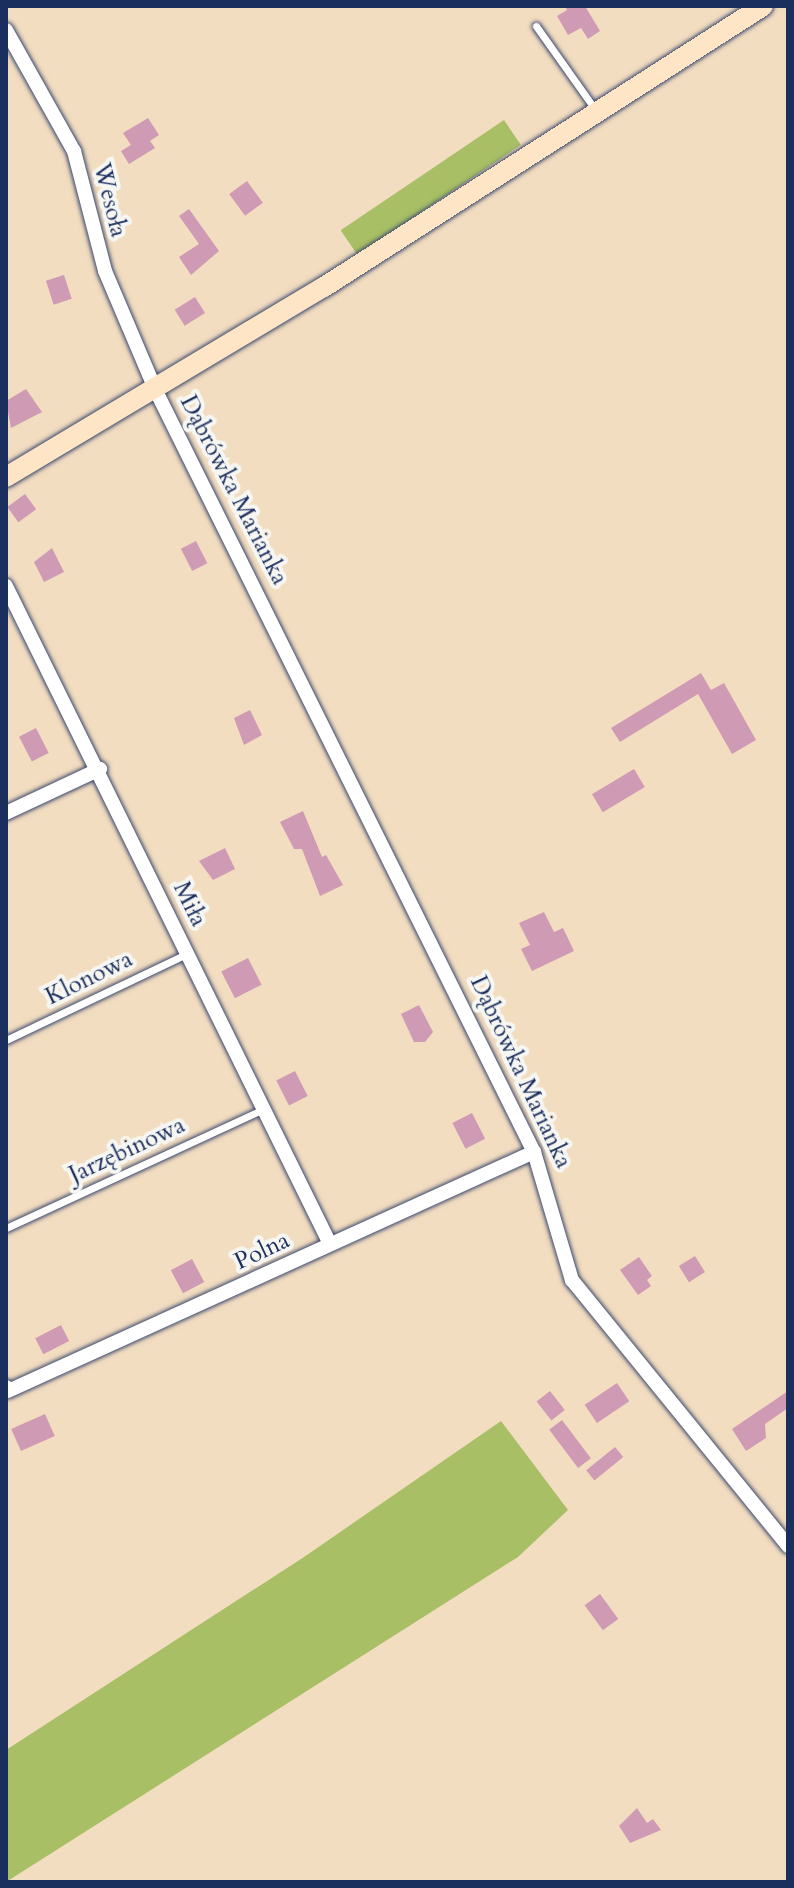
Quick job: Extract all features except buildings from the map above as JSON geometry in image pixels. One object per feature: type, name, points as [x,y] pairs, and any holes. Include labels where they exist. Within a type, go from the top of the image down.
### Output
[{"type":"street","name":"Dąbrówka Marianka","points":[[763,6],[155,389],[534,1152],[565,1266],[581,1294],[788,1546]]},
{"type":"street","name":"Wesoła","points":[[6,30],[74,151],[105,271],[155,389]]},
{"type":"street","points":[[6,476],[155,389]]},
{"type":"street","name":"Miła","points":[[6,586],[100,769],[330,1244]]},
{"type":"street","points":[[6,813],[100,769]]},
{"type":"street","name":"Polna","points":[[7,1389],[534,1152]]},
{"type":"lane","points":[[536,26],[597,113]]},
{"type":"lane","name":"Klonowa","points":[[6,1040],[189,952]]},
{"type":"lane","name":"Jarzębinowa","points":[[6,1228],[265,1108]]},
{"type":"green space","points":[[504,120],[521,145],[357,255],[341,230]]},
{"type":"green space","points":[[501,1421],[568,1510],[518,1557],[6,1882],[6,1750],[304,1557]]}]
